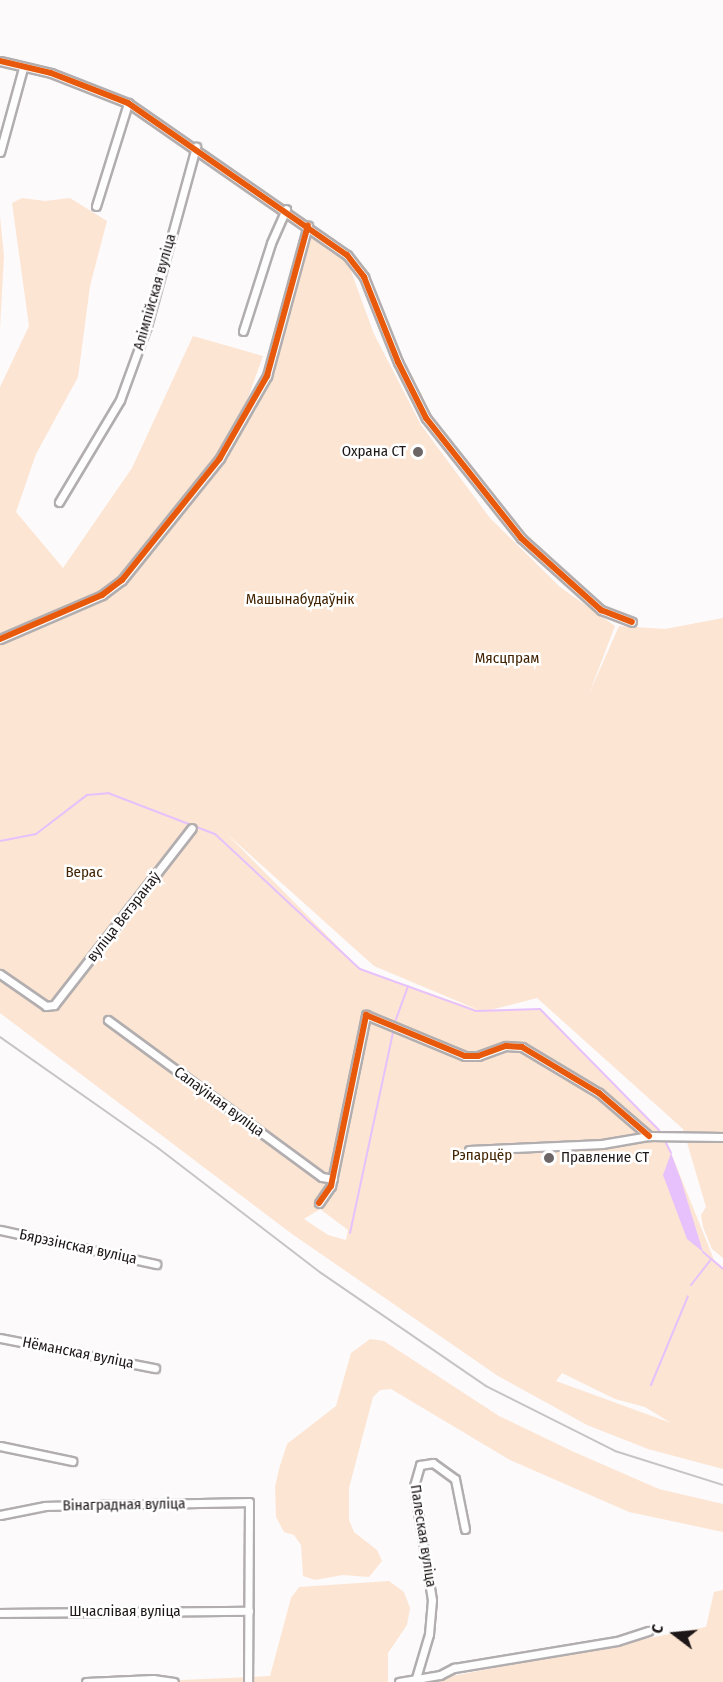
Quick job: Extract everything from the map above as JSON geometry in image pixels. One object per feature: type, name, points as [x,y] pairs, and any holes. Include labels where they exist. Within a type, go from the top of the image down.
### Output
[{"type":"street","points":[[0,61],[51,73],[128,104],[196,147],[286,209],[357,265],[426,418],[521,538],[601,610],[632,622]]},
{"type":"street","points":[[0,152],[23,68]]},
{"type":"street","points":[[96,207],[128,104]]},
{"type":"street","name":"Алімпійская вуліца","points":[[58,502],[120,400],[147,326],[196,147]]},
{"type":"street","points":[[243,331],[271,243],[286,209]]},
{"type":"street","points":[[0,639],[102,595],[122,580],[220,458],[267,375],[308,225]]},
{"type":"street","name":"вуліца Ветэранаў","points":[[0,974],[46,1006],[54,1005],[192,828]]},
{"type":"street","points":[[319,1203],[333,1179],[366,1016],[465,1056],[478,1056],[506,1046],[522,1047],[599,1093],[649,1136]]},
{"type":"street","name":"Салаўіная вуліца","points":[[108,1020],[322,1177],[333,1179]]},
{"type":"street","points":[[469,1150],[602,1144],[649,1136],[723,1137]]},
{"type":"street","name":"Бярэзінская вуліца","points":[[0,1230],[156,1264]]},
{"type":"street","name":"Нёманская вуліца","points":[[0,1338],[155,1368]]},
{"type":"street","points":[[0,1446],[72,1461]]},
{"type":"street","name":"Палеская вуліца","points":[[416,1678],[422,1663],[432,1600],[414,1486],[420,1466],[433,1463],[455,1479],[465,1530]]},
{"type":"street","name":"Вінаградная вуліца","points":[[0,1515],[45,1506],[249,1502],[249,1611]]},
{"type":"street","points":[[248,1682],[249,1611]]},
{"type":"street","name":"Шчаслівая вуліца","points":[[0,1613],[249,1611]]},
{"type":"street","points":[[399,1682],[617,1641],[648,1631]]},
{"type":"street","points":[[86,1682],[153,1679],[174,1682]]},
{"type":"green space","points":[[22,198],[45,201],[70,198],[107,221],[90,286],[78,377],[36,454],[16,512],[63,568],[132,468],[193,336],[263,356],[231,445],[255,411],[270,378],[310,235],[348,263],[374,334],[421,425],[490,518],[560,587],[615,626],[589,694],[619,626],[665,629],[723,618],[723,1258],[712,1249],[703,1227],[701,1215],[706,1207],[683,1129],[537,998],[490,1010],[540,1009],[659,1130],[671,1153],[715,1262],[723,1269],[723,1469],[648,1449],[587,1425],[498,1376],[292,1234],[0,1013],[0,387],[29,326],[12,203]],"holes":[[[227,834],[374,966],[481,1011],[360,969]],[[320,1209],[348,1230],[346,1240],[328,1235],[304,1219]],[[562,1373],[615,1399],[645,1407],[671,1423],[556,1381]]]},
{"type":"green space","points":[[0,216],[4,256],[0,328]]},
{"type":"green space","points":[[370,1339],[384,1341],[499,1416],[574,1452],[659,1489],[723,1504],[723,1532],[629,1512],[510,1460],[391,1389],[380,1390],[373,1397],[349,1488],[349,1520],[354,1532],[377,1550],[382,1561],[369,1577],[343,1575],[315,1580],[303,1576],[301,1545],[294,1535],[284,1532],[276,1517],[275,1487],[279,1469],[287,1444],[336,1406],[351,1353]]},
{"type":"green space","points":[[389,1581],[404,1592],[410,1608],[407,1625],[388,1653],[388,1682],[136,1682],[270,1676],[291,1598],[299,1587]]},
{"type":"green space","points":[[723,1590],[723,1682],[395,1682],[442,1678],[706,1627],[714,1592]]},
{"type":"shaded area","points":[[671,1153],[703,1252],[687,1239],[663,1175]]},
{"type":"waterway","points":[[0,841],[36,834],[87,795],[108,793],[215,834],[360,969],[476,1011],[540,1009],[659,1130]]},
{"type":"waterway","points":[[395,1022],[408,986]]},
{"type":"waterway","points":[[350,1233],[393,1032]]},
{"type":"waterway","points":[[666,1143],[671,1153]]},
{"type":"waterway","points":[[703,1252],[723,1269]]},
{"type":"waterway","points":[[691,1285],[711,1259]]},
{"type":"waterway","points":[[651,1385],[688,1296]]},
{"type":"railway","points":[[0,1037],[158,1148],[321,1273],[486,1386],[615,1451],[723,1485]]},
{"type":"cycle path","points":[[0,61],[51,73],[128,103],[347,255],[364,277],[398,362],[426,418],[521,538],[601,610],[632,622]]},
{"type":"cycle path","points":[[0,639],[102,595],[122,580],[220,458],[267,376],[308,225]]},
{"type":"cycle path","points":[[319,1203],[331,1186],[366,1015],[465,1056],[478,1056],[506,1046],[522,1047],[599,1093],[649,1136]]},
{"type":"place","name":"Охрана СТ","points":[[418,452]]},
{"type":"place","name":"Правление СТ","points":[[549,1158]]},
{"type":"park label","name":"Машынабудаўнік","points":[[300,600]]},
{"type":"park label","name":"Мясцпрам","points":[[507,659]]},
{"type":"park label","name":"Верас","points":[[84,873]]},
{"type":"park label","name":"Рэпарцёр","points":[[482,1156]]}]
